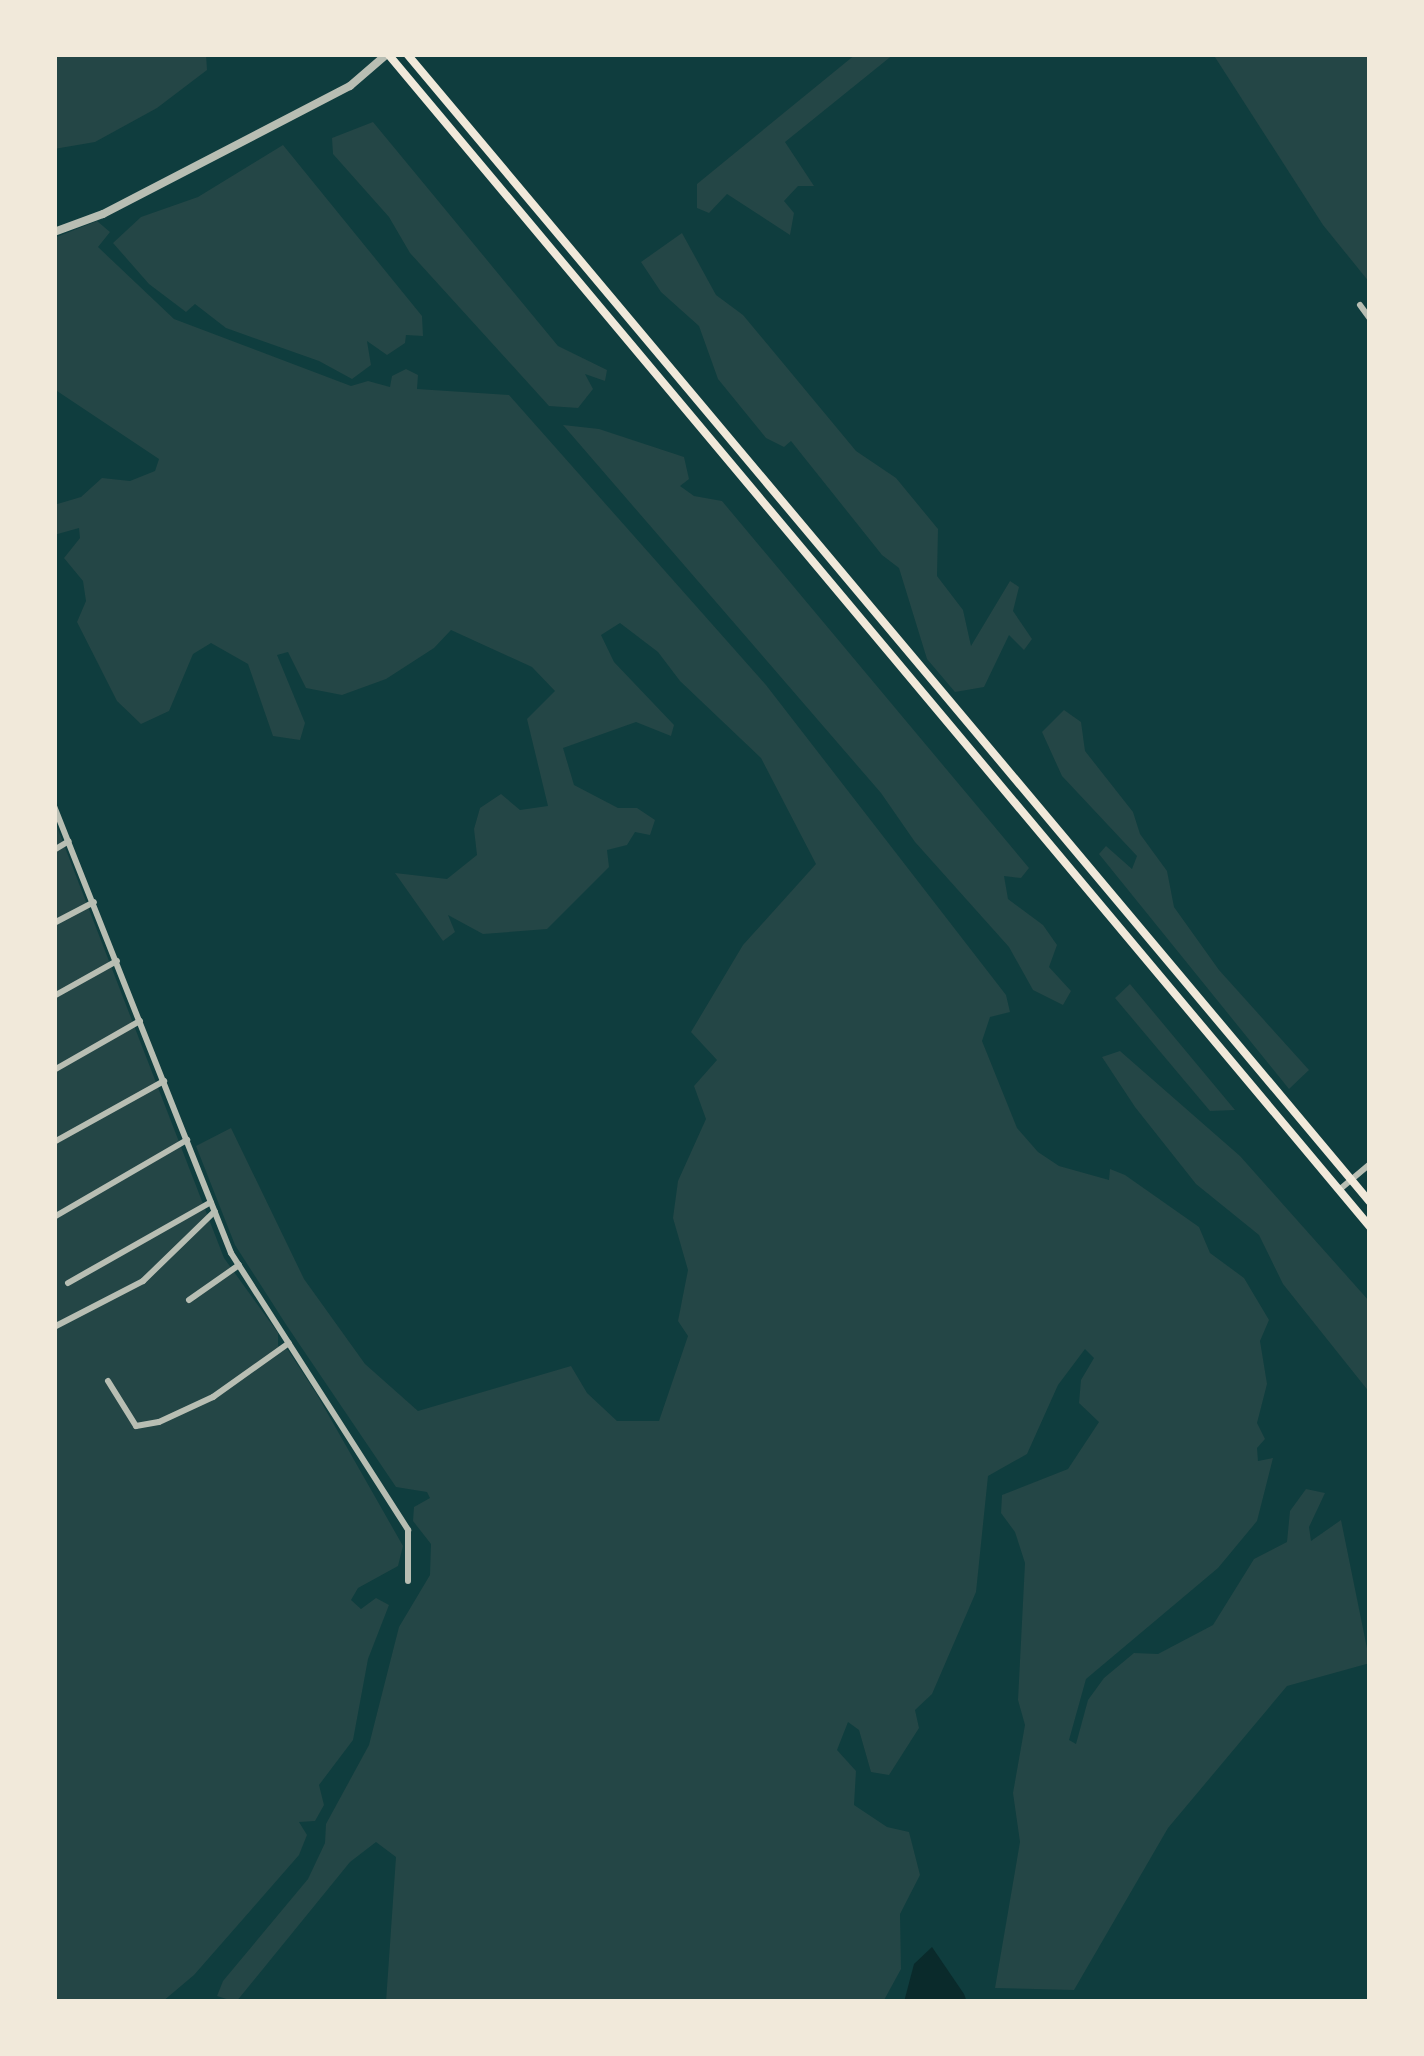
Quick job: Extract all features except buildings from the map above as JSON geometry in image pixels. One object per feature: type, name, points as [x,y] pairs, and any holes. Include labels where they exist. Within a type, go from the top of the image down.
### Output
[{"type":"main road","points":[[388,54],[1370,1227]]},
{"type":"main road","points":[[407,54],[1370,1202]]},
{"type":"street","points":[[54,232],[103,214],[350,86],[388,54]]},
{"type":"street","points":[[1360,305],[1370,319]]},
{"type":"street","points":[[54,806],[239,1265],[408,1530],[408,1581]]},
{"type":"street","points":[[54,850],[70,841]]},
{"type":"street","points":[[54,923],[94,902]]},
{"type":"street","points":[[54,996],[117,961]]},
{"type":"street","points":[[54,1070],[140,1022]]},
{"type":"street","points":[[54,1142],[164,1082]]},
{"type":"street","points":[[54,1217],[187,1140]]},
{"type":"street","points":[[1339,1190],[1370,1164]]},
{"type":"street","points":[[68,1283],[213,1206]]},
{"type":"street","points":[[54,1327],[143,1281],[213,1206]]},
{"type":"street","points":[[189,1300],[239,1265]]},
{"type":"street","points":[[109,1381],[136,1426],[159,1422],[213,1397],[289,1343]]},
{"type":"shaded area","points":[[54,54],[206,54],[207,70],[157,108],[95,142],[54,149]]},
{"type":"shaded area","points":[[856,54],[894,54],[785,142],[814,186],[798,186],[784,201],[794,213],[790,235],[727,194],[709,213],[697,208],[697,184]]},
{"type":"shaded area","points":[[1213,54],[1370,54],[1370,283],[1323,225]]},
{"type":"shaded area","points":[[373,122],[558,346],[607,370],[605,381],[585,374],[593,389],[578,408],[549,406],[410,253],[389,217],[333,154],[332,138]]},
{"type":"shaded area","points":[[283,145],[422,316],[423,336],[406,335],[405,343],[387,355],[367,341],[371,365],[352,379],[319,361],[226,328],[195,304],[186,312],[149,284],[113,243],[141,217],[198,197]]},
{"type":"shaded area","points":[[97,221],[110,232],[98,247],[174,319],[351,386],[368,381],[390,387],[392,376],[406,369],[418,375],[417,389],[509,395],[766,685],[1006,995],[1010,1012],[990,1017],[982,1041],[1017,1128],[1038,1152],[1059,1166],[1109,1180],[1110,1169],[1125,1175],[1199,1227],[1210,1253],[1244,1278],[1269,1320],[1260,1341],[1267,1384],[1257,1423],[1265,1439],[1257,1448],[1258,1461],[1273,1458],[1257,1521],[1218,1568],[1086,1679],[1069,1740],[1076,1744],[1088,1700],[1104,1678],[1134,1653],[1158,1654],[1213,1625],[1254,1559],[1287,1542],[1290,1511],[1306,1489],[1325,1493],[1309,1527],[1311,1541],[1341,1520],[1370,1663],[1287,1686],[1168,1828],[1074,1990],[995,1988],[1020,1842],[1013,1793],[1025,1725],[1018,1700],[1025,1563],[1015,1532],[1001,1513],[1002,1495],[1068,1469],[1099,1422],[1079,1403],[1081,1380],[1094,1358],[1085,1349],[1058,1385],[1027,1454],[988,1476],[976,1592],[932,1694],[915,1710],[919,1728],[889,1775],[871,1772],[859,1730],[848,1722],[837,1750],[856,1771],[854,1805],[887,1827],[909,1832],[920,1875],[900,1914],[901,1969],[883,2002],[386,2002],[396,1857],[376,1842],[350,1862],[236,2002],[217,1996],[223,1981],[308,1879],[325,1843],[326,1824],[369,1745],[399,1627],[430,1575],[431,1544],[413,1521],[414,1507],[430,1498],[427,1492],[396,1487],[287,1326],[235,1245],[196,1146],[231,1128],[304,1279],[365,1364],[418,1411],[571,1366],[587,1393],[617,1421],[659,1421],[688,1336],[678,1321],[688,1270],[673,1218],[678,1181],[706,1119],[694,1086],[717,1060],[691,1032],[743,945],[816,864],[761,758],[680,681],[658,652],[620,623],[601,635],[614,662],[674,725],[671,736],[636,722],[563,748],[574,785],[618,808],[637,808],[655,820],[650,835],[635,832],[627,845],[607,850],[609,867],[547,929],[483,934],[448,915],[455,932],[443,941],[395,873],[447,879],[477,855],[474,829],[480,808],[501,794],[520,810],[548,806],[527,719],[555,691],[532,667],[451,630],[434,648],[386,679],[342,695],[306,688],[288,652],[277,655],[305,723],[300,740],[273,736],[248,664],[211,643],[193,654],[169,711],[141,724],[117,701],[77,622],[86,601],[83,581],[64,558],[80,538],[79,528],[54,535],[54,505],[81,497],[102,478],[130,481],[155,471],[159,459],[54,389],[54,238]]},
{"type":"shaded area","points":[[682,233],[716,295],[743,315],[856,451],[896,478],[938,529],[937,576],[963,610],[971,646],[1010,581],[1019,587],[1013,611],[1032,639],[1024,650],[1009,635],[984,687],[955,692],[927,659],[899,568],[882,555],[791,441],[784,447],[766,438],[718,379],[699,326],[661,292],[641,262]]},
{"type":"shaded area","points":[[563,425],[599,429],[684,457],[689,479],[680,486],[694,496],[722,501],[1029,868],[1021,878],[1004,876],[1008,899],[1043,925],[1057,945],[1049,967],[1071,991],[1063,1005],[1033,990],[1009,947],[915,842],[881,793]]},
{"type":"shaded area","points":[[1064,710],[1081,722],[1085,751],[1133,812],[1140,834],[1167,871],[1174,907],[1219,970],[1309,1070],[1289,1089],[1099,854],[1106,846],[1132,869],[1137,856],[1062,776],[1042,732]]},
{"type":"shaded area","points":[[54,819],[224,1258],[278,1333],[278,1346],[288,1350],[316,1393],[403,1546],[398,1566],[358,1588],[351,1600],[361,1609],[376,1598],[389,1605],[368,1659],[353,1740],[319,1785],[324,1805],[315,1821],[299,1822],[307,1835],[299,1855],[194,1975],[162,2002],[54,2002]]},
{"type":"shaded area","points":[[1130,984],[1235,1110],[1210,1111],[1115,998]]},
{"type":"shaded area","points":[[1120,1051],[1240,1156],[1370,1302],[1370,1393],[1283,1284],[1259,1235],[1196,1184],[1135,1107],[1102,1057]]},
{"type":"shaded area","points":[[932,1947],[967,2002],[904,2002],[914,1964]]}]
